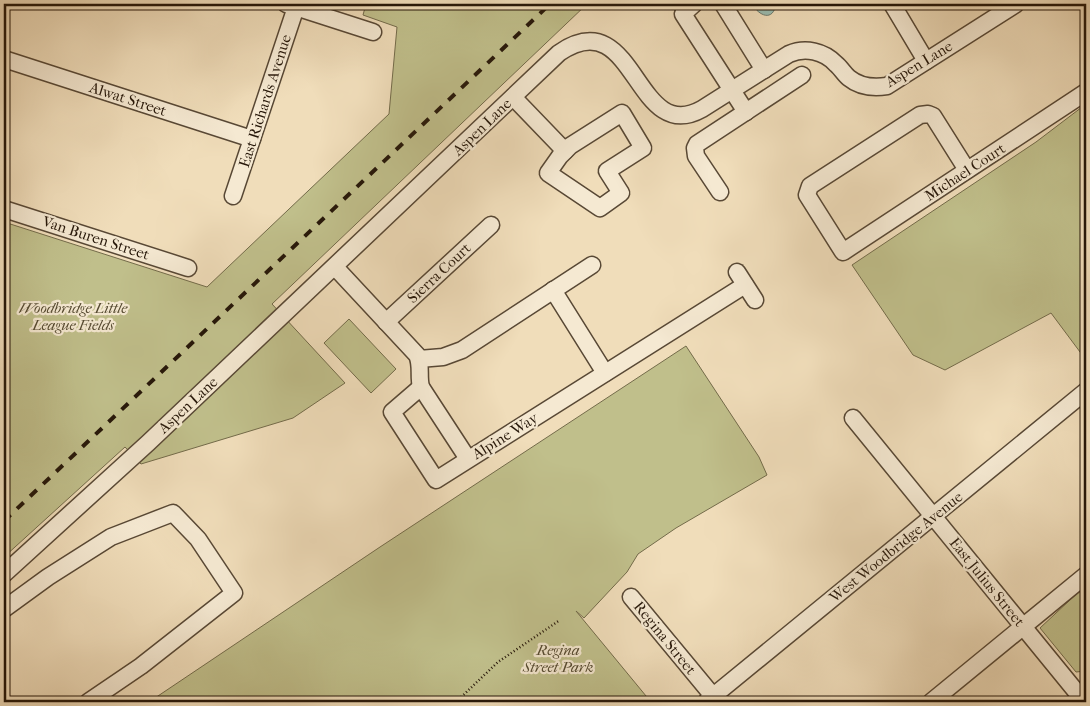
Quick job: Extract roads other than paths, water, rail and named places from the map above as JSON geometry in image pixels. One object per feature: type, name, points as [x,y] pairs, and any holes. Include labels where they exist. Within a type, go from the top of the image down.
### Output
[{"type":"street","points":[[694,4],[683,14],[746,112]]},
{"type":"street","points":[[722,4],[764,70]]},
{"type":"street","points":[[892,4],[926,61]]},
{"type":"street","name":"Aspen Lane","points":[[4,574],[118,471],[566,47],[588,39],[604,42],[616,49],[655,103],[667,112],[681,115],[696,113],[789,54],[804,50],[811,50],[832,59],[851,80],[864,86],[880,87],[893,83],[1016,4]]},
{"type":"street","points":[[291,5],[373,32]]},
{"type":"street","name":"East Richards Avenue","points":[[233,196],[252,139],[291,5]]},
{"type":"street","name":"Alwat Street","points":[[4,59],[252,139]]},
{"type":"street","points":[[720,192],[696,156],[695,148],[701,142],[802,76]]},
{"type":"street","name":"Michael Court","points":[[967,170],[932,116],[928,114],[920,115],[810,186],[807,194],[843,252],[1086,92]]},
{"type":"street","points":[[513,97],[564,151]]},
{"type":"street","points":[[622,113],[643,148],[607,171],[621,194],[600,208],[548,173],[564,151],[622,113]]},
{"type":"street","name":"Van Buren Street","points":[[4,209],[188,268]]},
{"type":"street","name":"Sierra Court","points":[[386,322],[491,224]]},
{"type":"street","points":[[335,267],[414,351],[419,359],[443,358],[456,353],[592,265]]},
{"type":"street","name":"Alpine Way","points":[[419,359],[421,387],[468,459],[605,373],[741,279],[754,300]]},
{"type":"street","points":[[553,290],[605,373]]},
{"type":"street","points":[[421,387],[392,412],[436,480],[468,459]]},
{"type":"street","name":"West Woodbridge Avenue","points":[[712,700],[1086,391]]},
{"type":"street","name":"East Julius Street","points":[[853,418],[1023,627],[1082,691]]},
{"type":"street","points":[[4,609],[48,576],[111,537],[174,513],[198,539],[234,593],[141,666],[88,702]]},
{"type":"street","points":[[931,702],[1083,578]]},
{"type":"street","name":"Regina Street","points":[[631,597],[712,700]]},
{"type":"water","points":[[752,4],[776,4],[772,13],[766,15],[758,12]]},
{"type":"railway","points":[[4,521],[550,4]]},
{"type":"park label","name":"Woodbridge Little League Fields","points":[[73,316]]},
{"type":"park label","name":"Regina Street Park","points":[[558,658]]}]
